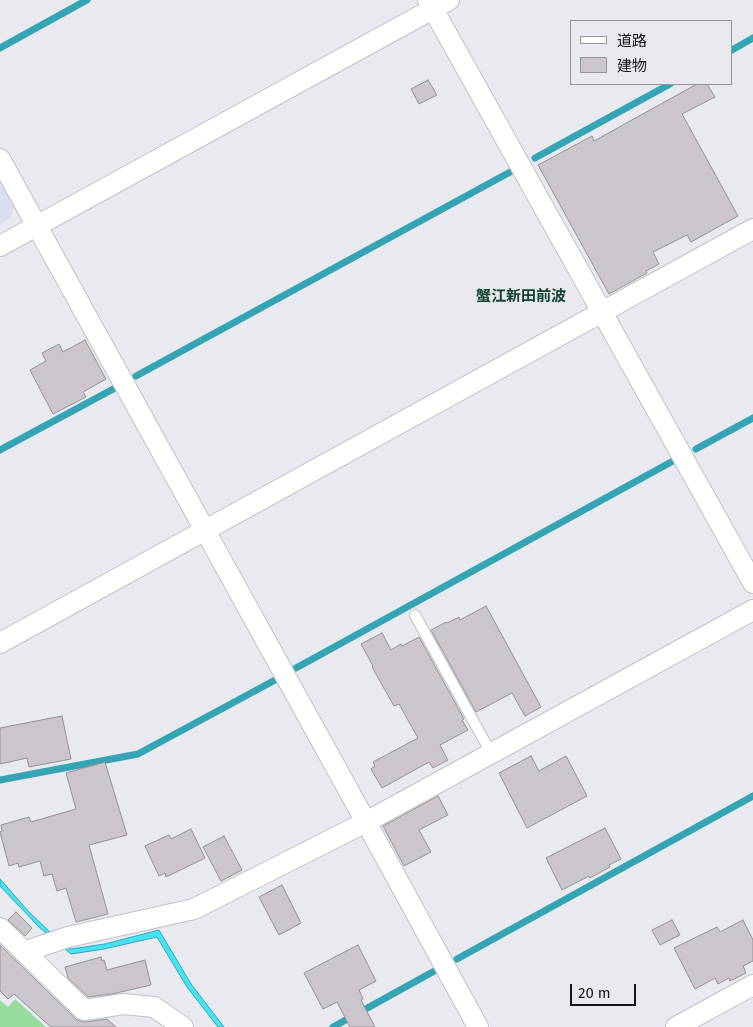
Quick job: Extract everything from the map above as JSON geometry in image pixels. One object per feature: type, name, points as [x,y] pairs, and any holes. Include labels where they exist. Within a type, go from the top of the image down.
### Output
[{"type":"street","points":[[0,246],[436,3],[602,312],[753,583]]},
{"type":"street","points":[[0,159],[478,1027]]},
{"type":"street","points":[[0,643],[753,230]]},
{"type":"street","points":[[24,952],[68,937],[194,908],[366,822],[753,610]]},
{"type":"street","points":[[0,928],[84,1010],[124,1004],[154,1007],[183,1027]]},
{"type":"street","points":[[676,1027],[753,985]]},
{"type":"lane","points":[[415,615],[491,753]]},
{"type":"shaded area","points":[[0,172],[16,200],[11,218],[0,224]]},
{"type":"green space","points":[[15,999],[46,1027],[0,1027],[0,1000],[8,1007]]},
{"type":"water","points":[[0,879],[29,912],[71,949],[105,944],[159,930],[191,984],[224,1027],[218,1027],[187,987],[157,937],[71,954],[39,927],[0,886]]},
{"type":"building","points":[[428,80],[437,95],[419,104],[411,89]]},
{"type":"building","points":[[695,85],[708,85],[715,97],[682,114],[738,216],[691,242],[687,235],[653,252],[659,264],[646,271],[647,273],[609,294],[538,165],[592,136],[594,141]]},
{"type":"building","points":[[85,340],[106,379],[83,392],[86,397],[53,414],[30,370],[46,361],[42,353],[59,344],[63,352]]},
{"type":"building","points":[[486,606],[541,707],[525,716],[512,693],[476,712],[431,630],[459,617],[460,620]]},
{"type":"building","points":[[382,633],[391,650],[419,637],[464,719],[462,720],[468,730],[440,745],[448,760],[433,768],[429,762],[382,788],[371,769],[375,766],[373,762],[418,738],[399,704],[394,706],[361,644]]},
{"type":"building","points":[[62,716],[71,759],[29,767],[27,758],[0,764],[0,728]]},
{"type":"building","points":[[531,756],[539,771],[566,756],[587,796],[527,828],[499,773]]},
{"type":"building","points":[[105,762],[127,835],[89,845],[108,914],[76,922],[66,888],[57,891],[52,874],[44,876],[40,861],[19,867],[18,863],[9,866],[0,832],[2,831],[1,825],[29,817],[31,822],[76,809],[66,773]]},
{"type":"building","points":[[438,796],[448,815],[419,830],[431,852],[404,866],[383,826]]},
{"type":"building","points":[[605,828],[621,859],[590,878],[589,876],[562,890],[546,858]]},
{"type":"building","points":[[191,829],[205,858],[166,877],[165,873],[159,876],[145,846],[169,835],[171,839]]},
{"type":"building","points":[[224,836],[242,870],[221,881],[203,847]]},
{"type":"building","points":[[282,885],[301,923],[279,935],[259,897]]},
{"type":"building","points":[[16,912],[32,928],[25,936],[8,920]]},
{"type":"building","points":[[672,920],[680,935],[660,945],[652,930]]},
{"type":"building","points":[[743,920],[753,940],[753,961],[743,966],[746,973],[730,981],[729,978],[718,984],[715,978],[695,989],[674,948],[717,927],[720,932]]},
{"type":"building","points":[[0,945],[76,1019],[85,1022],[107,1019],[116,1027],[51,1027],[14,994],[8,999],[0,991]]},
{"type":"building","points":[[358,945],[376,981],[359,990],[363,999],[361,1000],[375,1027],[350,1027],[337,1002],[323,1009],[304,973]]},
{"type":"building","points":[[101,957],[107,970],[145,960],[151,985],[112,994],[88,997],[68,978],[65,967]]},
{"type":"waterway","points":[[0,48],[87,0]]},
{"type":"waterway","points":[[733,49],[753,38]]},
{"type":"waterway","points":[[535,158],[668,85]]},
{"type":"waterway","points":[[136,376],[512,171]]},
{"type":"waterway","points":[[0,450],[117,387]]},
{"type":"waterway","points":[[696,449],[753,418]]},
{"type":"waterway","points":[[296,668],[673,461]]},
{"type":"waterway","points":[[0,780],[138,754],[277,679]]},
{"type":"waterway","points":[[457,959],[753,796]]},
{"type":"waterway","points":[[333,1027],[438,969]]},
{"type":"district","name":"蟹江新田前波","points":[[521,297]]}]
